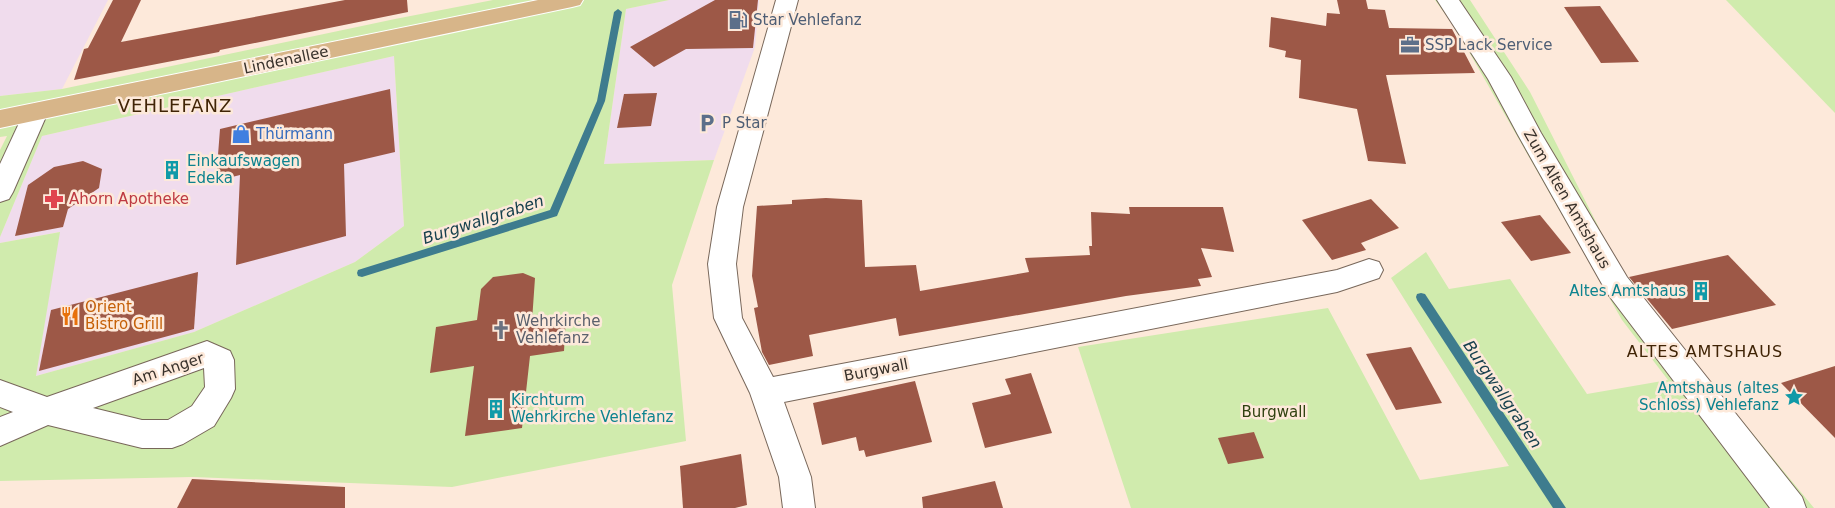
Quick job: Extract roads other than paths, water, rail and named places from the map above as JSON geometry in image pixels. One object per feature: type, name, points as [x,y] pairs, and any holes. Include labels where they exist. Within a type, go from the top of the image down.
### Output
[{"type":"main road","name":"Lindenallee","points":[[0,119],[572,0]]},
{"type":"street","points":[[787,0],[730,207],[722,264],[728,318],[765,392],[795,477],[799,508]]},
{"type":"street","name":"Zum Alten Amtshaus","points":[[1448,0],[1499,77],[1530,135],[1617,285],[1790,508]]},
{"type":"street","points":[[0,192],[36,112]]},
{"type":"street","name":"Burgwall","points":[[765,392],[1337,281],[1369,270]]},
{"type":"street","name":"Am Anger","points":[[0,394],[47,411],[142,434],[172,434],[203,416],[220,389],[219,360],[207,354],[47,411],[0,432]]},
{"type":"waterway","name":"Burgwallgraben","points":[[362,273],[554,213],[601,101],[618,12]]},
{"type":"waterway","name":"Burgwallgraben","points":[[1421,297],[1560,508]]},
{"type":"place","name":"Star Vehlefanz","points":[[738,20]]},
{"type":"place","name":"SSP Lack Service","points":[[1410,45]]},
{"type":"place","name":"P Star","points":[[707,123]]},
{"type":"place","name":"Thürmann","points":[[241,134]]},
{"type":"place","name":"Einkaufswagen Edeka","points":[[172,170]]},
{"type":"place","name":"Ahorn Apotheke","points":[[54,199]]},
{"type":"place","name":"Altes Amtshaus","points":[[1701,291]]},
{"type":"place","name":"Orient Bistro Grill","points":[[70,316]]},
{"type":"place","name":"Wehrkirche Vehlefanz","points":[[501,330]]},
{"type":"place","name":"Amtshaus (altes Schloss) Vehlefanz","points":[[1794,397]]},
{"type":"place","name":"Kirchturm Wehrkirche Vehlefanz","points":[[496,409]]},
{"type":"district","name":"VEHLEFANZ","points":[[175,106]]},
{"type":"district","name":"ALTES AMTSHAUS","points":[[1705,351]]}]
